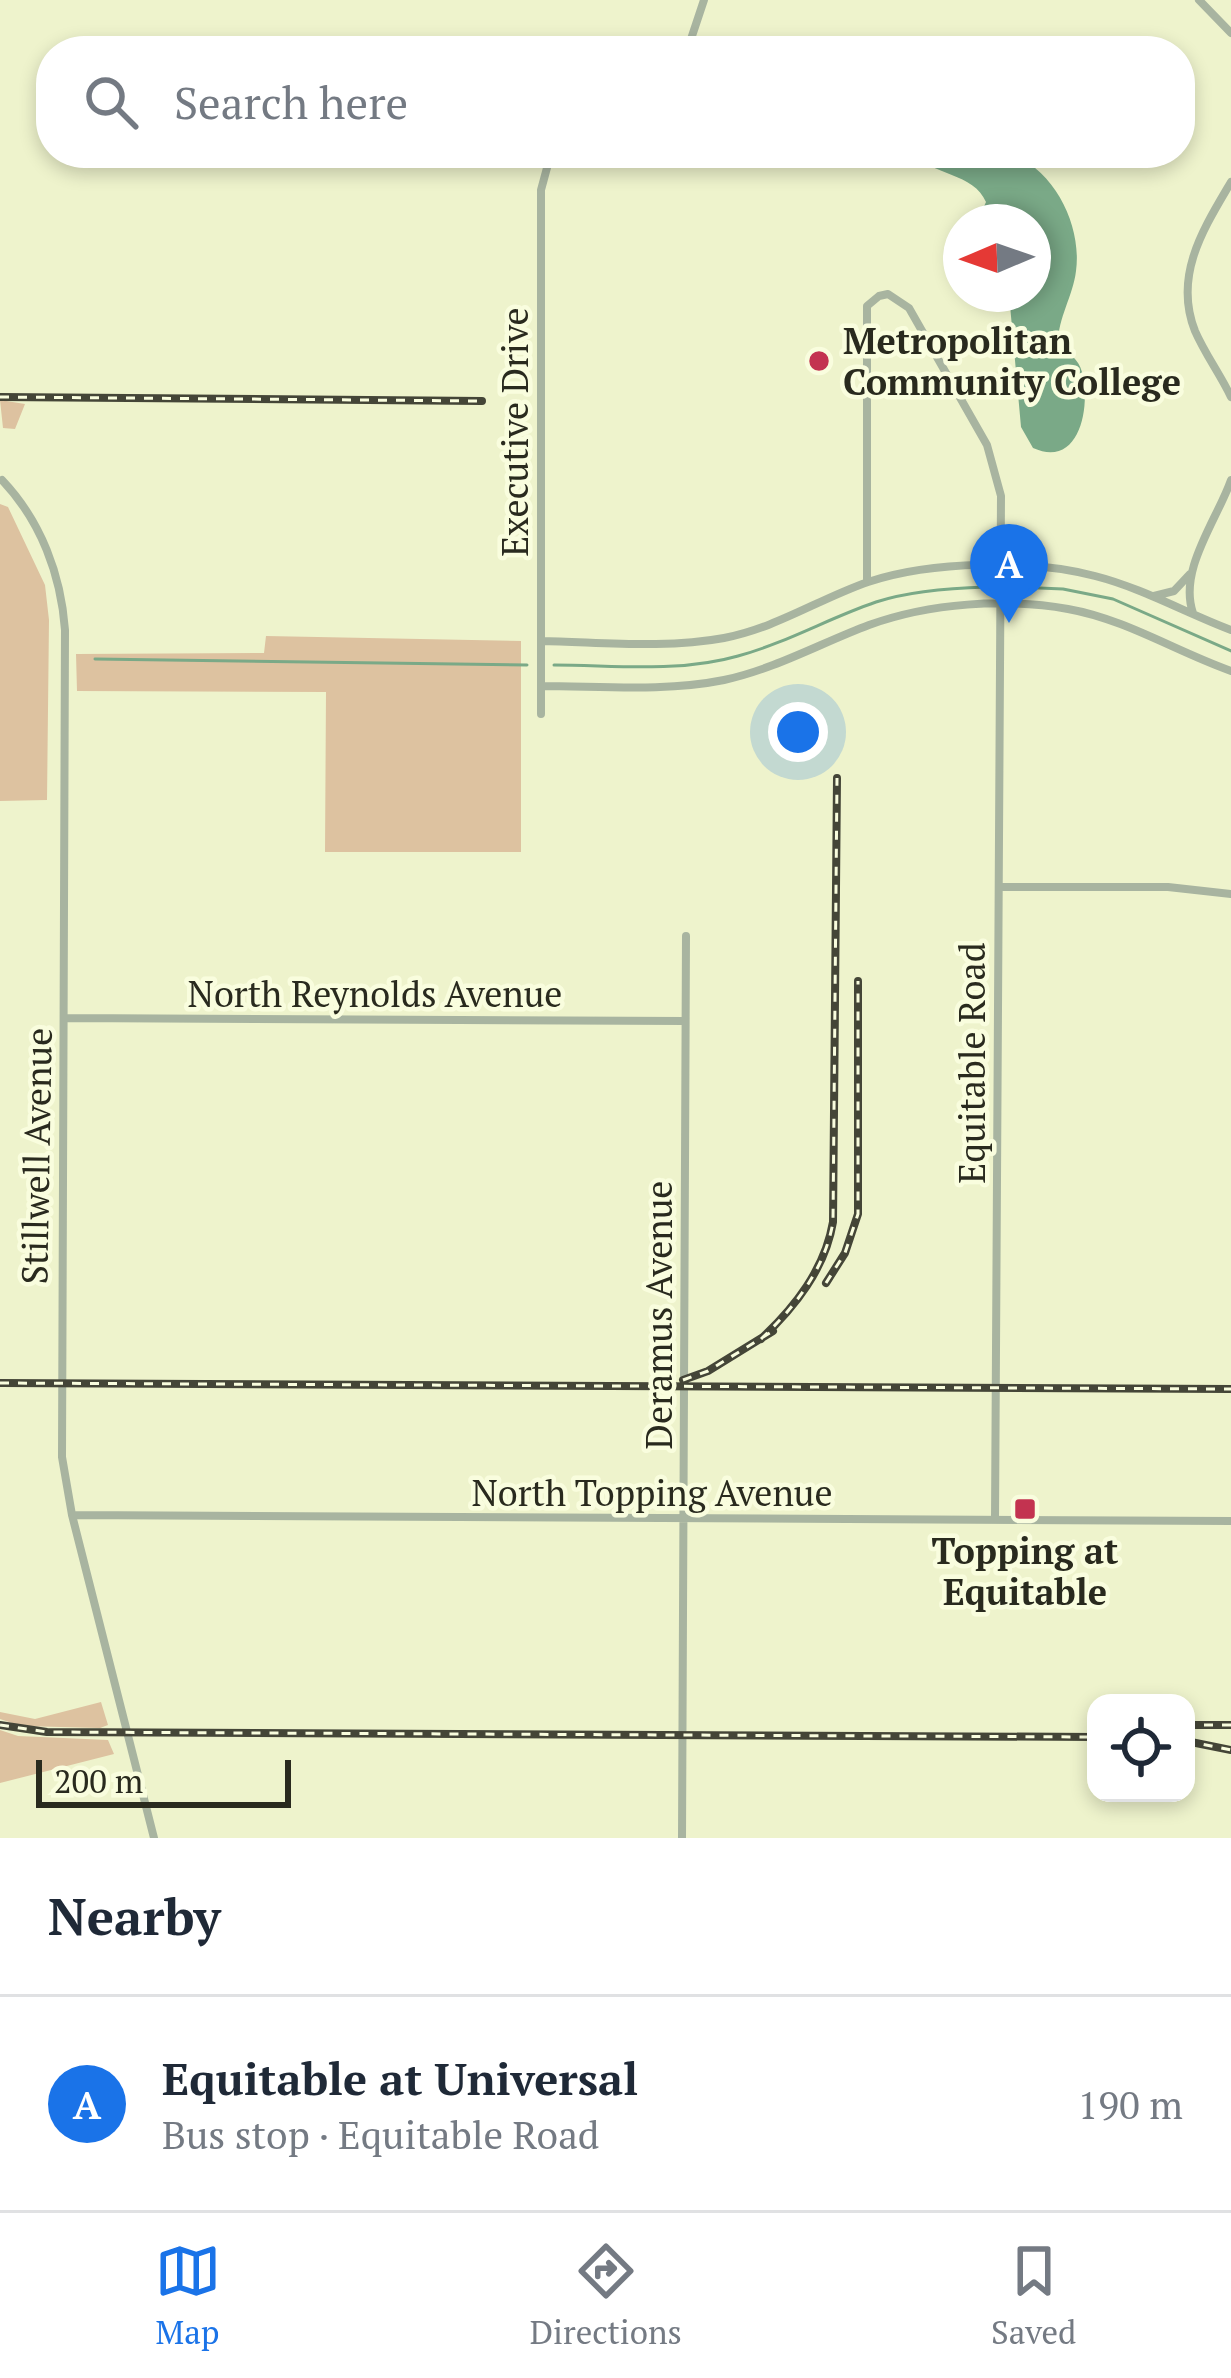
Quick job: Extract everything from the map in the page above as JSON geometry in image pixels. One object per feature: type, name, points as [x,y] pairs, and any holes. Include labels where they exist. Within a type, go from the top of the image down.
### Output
[{"type":"street","points":[[692,36],[704,0]]},
{"type":"street","points":[[1199,0],[1231,33]]},
{"type":"street","name":"Executive Drive","points":[[541,714],[541,190],[546,168]]},
{"type":"street","points":[[1231,182],[1197,242],[1187,288],[1196,334],[1231,397]]},
{"type":"street","name":"Equitable Road","points":[[867,583],[867,306],[888,294],[909,308],[994,460],[1001,496],[995,1520]]},
{"type":"street","name":"Stillwell Avenue","points":[[2,480],[52,560],[63,598],[62,1457],[72,1515],[154,1838]]},
{"type":"street","points":[[1195,616],[1189,592],[1194,567],[1231,480]]},
{"type":"street","points":[[541,641],[722,638],[778,622],[867,583],[926,570],[1001,567],[1075,572],[1150,596],[1231,631]]},
{"type":"street","points":[[1150,596],[1174,592],[1194,567]]},
{"type":"street","points":[[541,686],[672,686],[722,680],[757,672],[897,616],[943,607],[1000,605],[1096,616],[1231,670]]},
{"type":"street","points":[[1000,886],[1168,887],[1231,894]]},
{"type":"street","name":"Deramus Avenue","points":[[682,1838],[686,936]]},
{"type":"street","name":"North Reynolds Avenue","points":[[65,1018],[685,1021]]},
{"type":"street","name":"North Topping Avenue","points":[[72,1515],[1231,1522]]},
{"type":"shaded area","points":[[0,0],[1231,0],[1231,1838],[0,1838]]},
{"type":"shaded area","points":[[935,168],[1034,168],[1053,188],[1070,219],[1077,254],[1058,343],[1080,367],[1085,401],[1079,431],[1062,450],[1033,448],[1021,427],[1011,312],[1051,312],[1051,204],[985,204],[972,185]]},
{"type":"shaded area","points":[[0,400],[25,404],[15,429],[3,428]]},
{"type":"shaded area","points":[[0,504],[8,507],[45,585],[49,620],[47,800],[0,801]]},
{"type":"shaded area","points":[[266,636],[521,641],[521,852],[325,852],[326,692],[77,691],[76,654],[264,653]]},
{"type":"shaded area","points":[[101,1702],[108,1725],[100,1728],[21,1726],[0,1719],[0,1712],[35,1719]]},
{"type":"shaded area","points":[[0,1730],[18,1736],[108,1740],[114,1754],[0,1783]]},
{"type":"waterway","points":[[554,665],[646,667],[716,661],[889,598],[986,587]]},
{"type":"waterway","points":[[1013,587],[1063,589],[1113,599],[1231,651]]},
{"type":"waterway","points":[[95,659],[527,665]]},
{"type":"railway","points":[[0,397],[482,401]]},
{"type":"railway","points":[[761,1339],[807,1286],[833,1222],[837,778]]},
{"type":"railway","points":[[826,1283],[845,1253],[858,1214],[858,981]]},
{"type":"railway","points":[[683,1380],[708,1371],[773,1331]]},
{"type":"railway","points":[[0,1383],[1231,1389]]},
{"type":"railway","points":[[0,1725],[47,1732],[1087,1737]]},
{"type":"railway","points":[[1195,1725],[1231,1725]]},
{"type":"railway","points":[[1195,1743],[1231,1750]]},
{"type":"place","name":"Metropolitan Community College","points":[[819,361]]},
{"type":"place","name":"Equitable at Universal","points":[[1009,623]]},
{"type":"place","name":"Topping at Equitable","points":[[1025,1509]]}]
